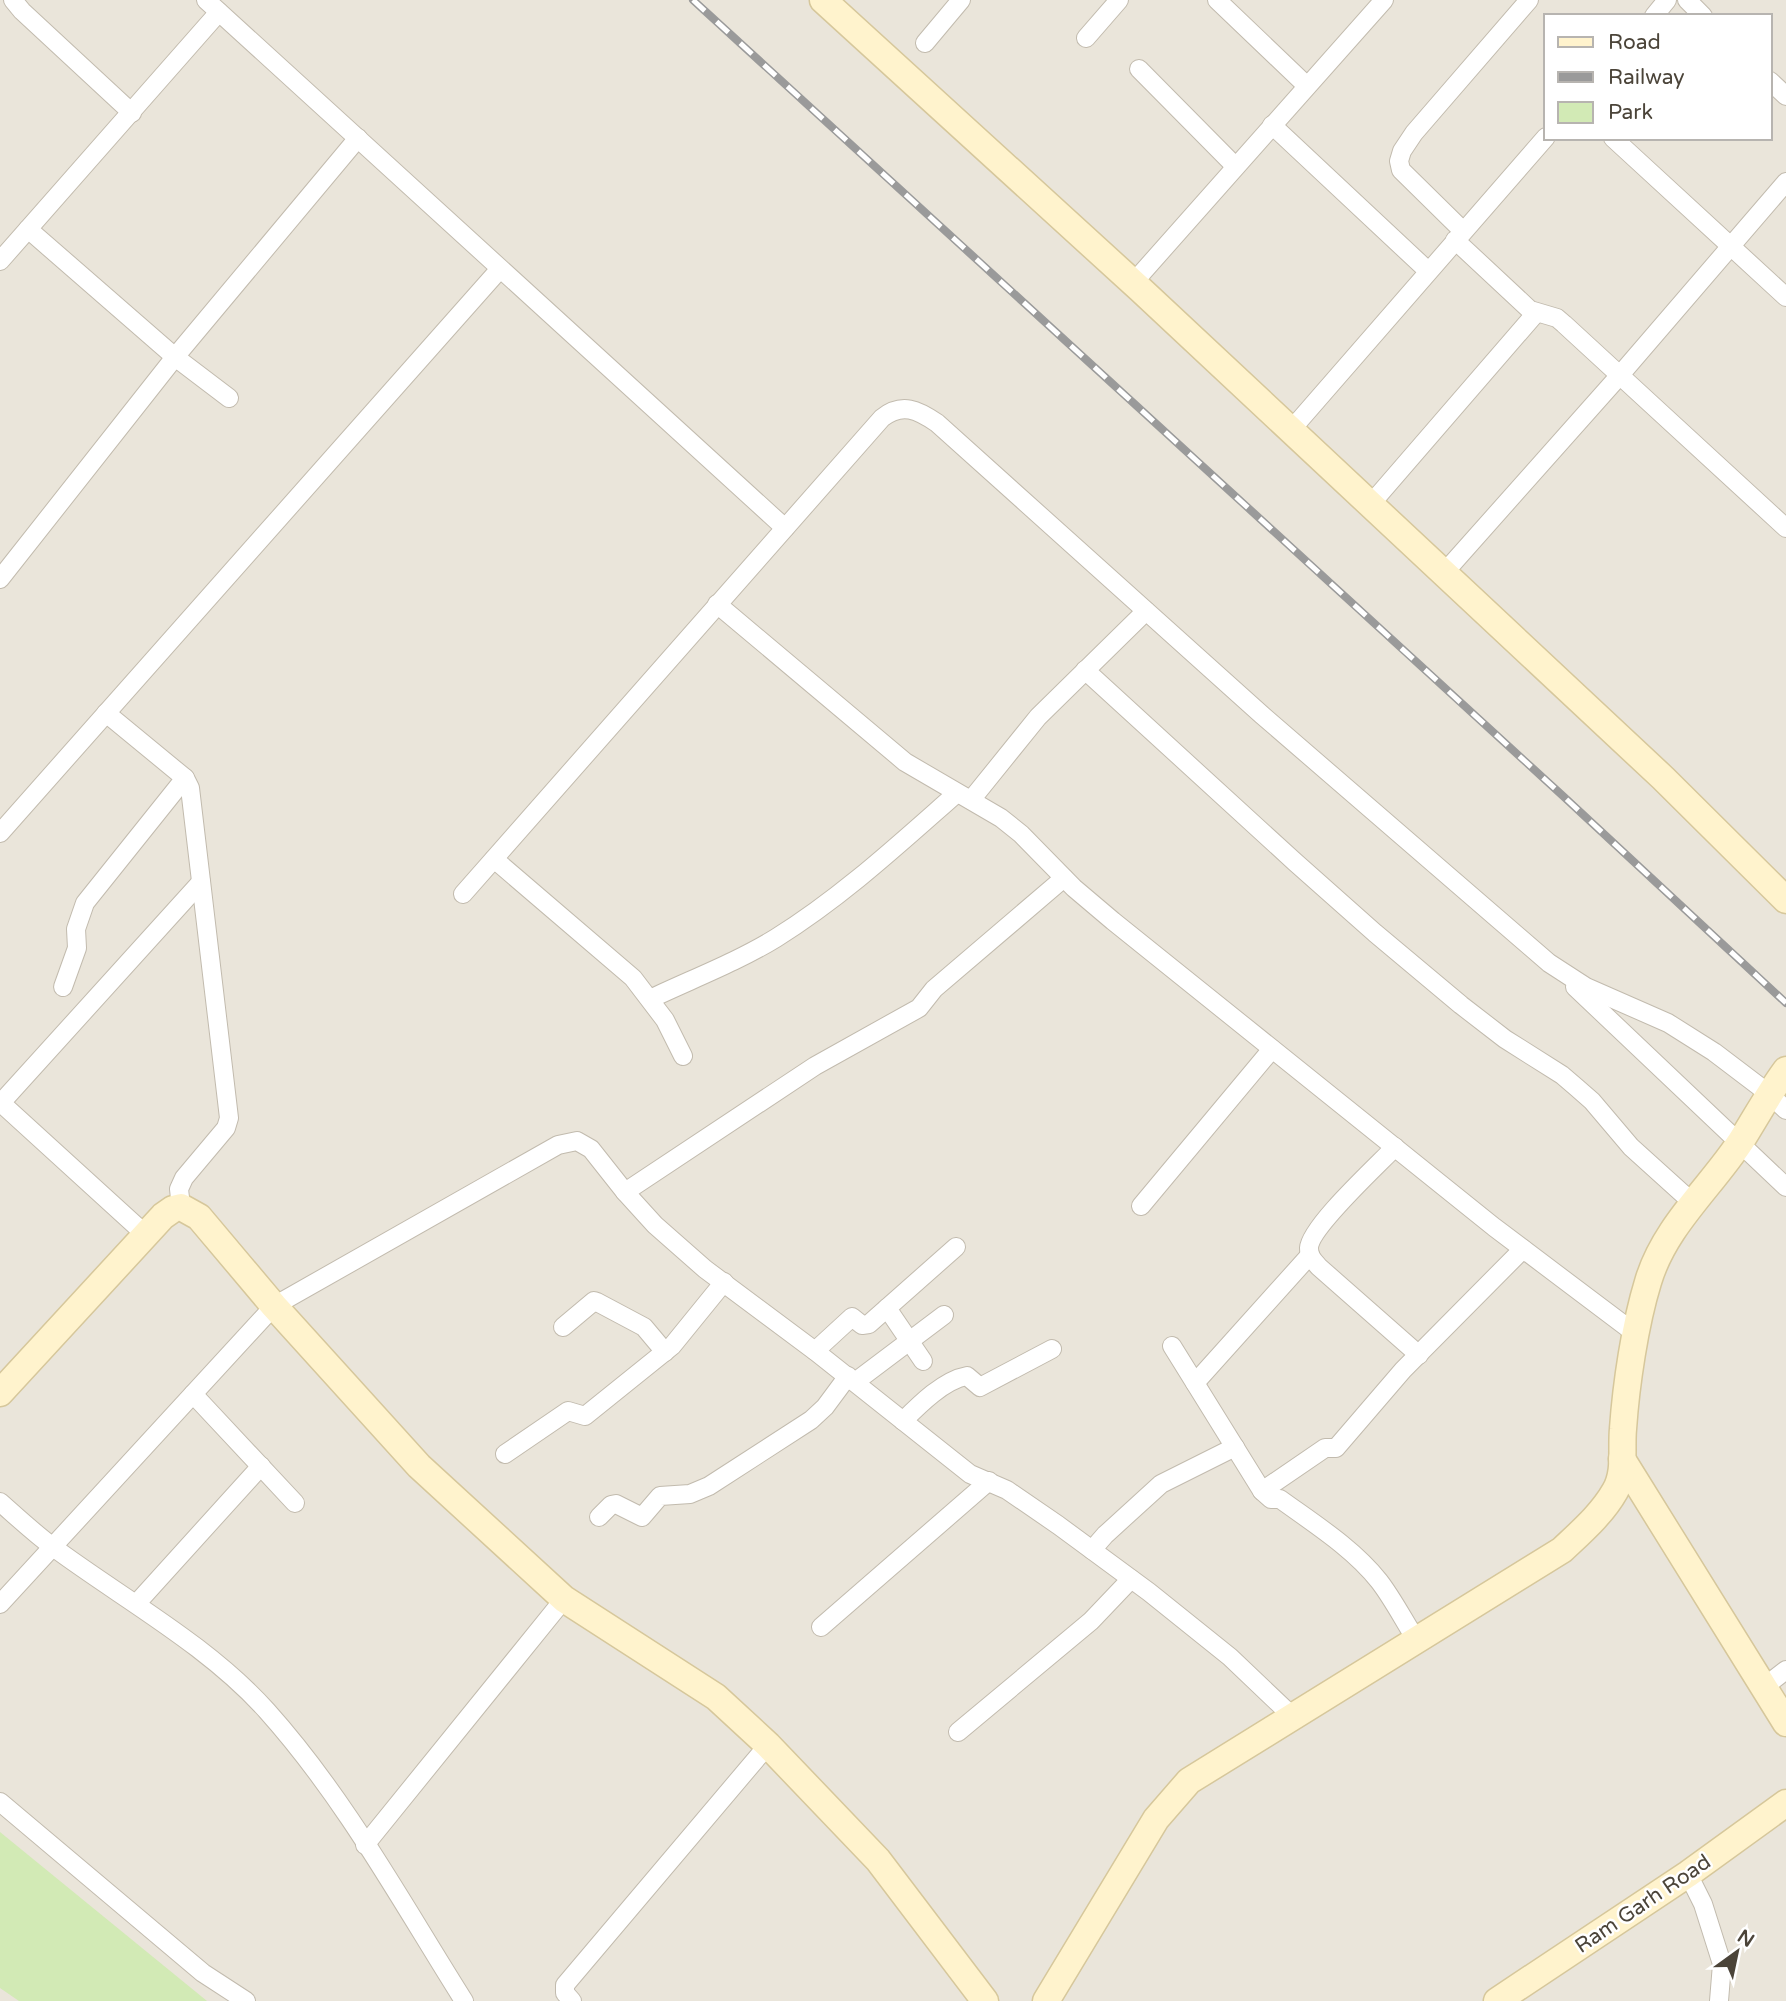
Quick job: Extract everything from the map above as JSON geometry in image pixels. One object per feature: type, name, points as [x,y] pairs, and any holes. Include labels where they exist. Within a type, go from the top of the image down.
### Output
[{"type":"street","points":[[13,0],[22,12],[132,113]]},
{"type":"street","points":[[824,0],[1444,573],[1663,778],[1786,900]]},
{"type":"street","points":[[925,43],[961,0]]},
{"type":"street","points":[[1086,38],[1119,0]]},
{"type":"street","points":[[1217,0],[1307,86]]},
{"type":"street","points":[[1529,0],[1425,119],[1402,151],[1399,161],[1401,170],[1459,235],[1536,313],[1556,318],[1786,528]]},
{"type":"street","points":[[1656,14],[1667,0]]},
{"type":"street","points":[[1687,0],[1701,14]]},
{"type":"street","points":[[1133,283],[1381,1]]},
{"type":"street","points":[[0,261],[132,113],[213,6],[499,270],[785,528]]},
{"type":"street","points":[[1139,69],[1235,166]]},
{"type":"street","points":[[1772,83],[1786,96]]},
{"type":"street","points":[[1272,125],[1429,271]]},
{"type":"street","points":[[0,579],[175,357],[358,138]]},
{"type":"street","points":[[1291,430],[1544,139]]},
{"type":"street","points":[[1615,140],[1786,297]]},
{"type":"street","points":[[1444,573],[1620,375],[1786,182]]},
{"type":"street","points":[[28,229],[175,357],[229,398]]},
{"type":"street","points":[[0,833],[499,270]]},
{"type":"street","points":[[1370,505],[1536,313]]},
{"type":"street","points":[[463,894],[882,418],[896,409],[913,410],[937,423],[1272,724],[1549,963],[1786,1187]]},
{"type":"street","points":[[717,604],[880,742],[930,779],[964,797],[1021,834],[1064,878],[1113,921],[1523,1249],[1636,1334]]},
{"type":"street","points":[[650,999],[753,950],[804,919],[964,797],[1038,717],[1146,611]]},
{"type":"street","points":[[1085,670],[1294,862],[1385,941],[1505,1039],[1576,1087],[1592,1101],[1631,1147],[1693,1203]]},
{"type":"street","points":[[106,713],[185,778],[190,788],[229,1118],[226,1128],[184,1178],[179,1189],[181,1208]]},
{"type":"street","points":[[63,986],[77,948],[76,929],[85,902],[185,778]]},
{"type":"street","points":[[494,859],[620,965],[665,1020],[683,1056]]},
{"type":"street","points":[[625,1192],[815,1066],[919,1008],[934,989],[1064,878]]},
{"type":"street","points":[[146,1235],[0,1103],[201,882]]},
{"type":"street","points":[[1549,963],[1586,987],[1668,1023],[1714,1052],[1777,1102]]},
{"type":"street","points":[[1141,1206],[1272,1049]]},
{"type":"street","points":[[1046,2001],[1119,1878],[1164,1809],[1189,1781],[1563,1550],[1602,1510],[1617,1489],[1622,1459],[1622,1429],[1636,1334],[1648,1282],[1661,1251],[1693,1203],[1740,1143],[1777,1102],[1786,1070]]},
{"type":"street","points":[[0,1604],[274,1306],[558,1145],[577,1142],[591,1149],[655,1225],[705,1269],[815,1351],[970,1474],[977,1479],[989,1481],[1048,1518],[1131,1578],[1230,1657],[1292,1716]]},
{"type":"street","points":[[1395,1147],[1318,1228],[1310,1244],[1310,1255],[1319,1267],[1419,1355]]},
{"type":"street","points":[[0,1393],[163,1216],[173,1209],[181,1208],[206,1224],[274,1306],[419,1466],[564,1599],[716,1697],[768,1745],[878,1860],[985,2001]]},
{"type":"street","points":[[815,1351],[852,1317],[867,1326],[956,1247]]},
{"type":"street","points":[[1262,1491],[1325,1448],[1336,1448],[1419,1355],[1523,1249]]},
{"type":"street","points":[[1195,1383],[1310,1255]]},
{"type":"street","points":[[505,1454],[568,1411],[585,1416],[665,1352],[724,1282]]},
{"type":"street","points":[[563,1328],[594,1301],[644,1327],[665,1352]]},
{"type":"street","points":[[887,1308],[923,1362]]},
{"type":"street","points":[[599,1517],[611,1505],[616,1504],[642,1517],[660,1496],[690,1494],[709,1486],[811,1420],[851,1379],[910,1342],[944,1315]]},
{"type":"street","points":[[1172,1346],[1262,1491],[1271,1500],[1280,1499],[1324,1531],[1365,1566],[1379,1581],[1416,1641]]},
{"type":"street","points":[[903,1420],[930,1395],[957,1379],[967,1376],[980,1387],[1052,1349]]},
{"type":"street","points":[[193,1394],[295,1503]]},
{"type":"street","points":[[1092,1550],[1161,1484],[1235,1447]]},
{"type":"street","points":[[1622,1459],[1786,1723]]},
{"type":"street","points":[[137,1603],[261,1465]]},
{"type":"street","points":[[821,1627],[989,1481]]},
{"type":"street","points":[[0,1502],[52,1546],[137,1603],[232,1677],[267,1711],[327,1784],[464,2001]]},
{"type":"street","points":[[958,1731],[1091,1621],[1131,1578]]},
{"type":"street","points":[[365,1846],[564,1599]]},
{"type":"street","points":[[1764,1687],[1786,1670]]},
{"type":"street","points":[[572,2001],[565,1993],[568,1983],[768,1745]]},
{"type":"street","points":[[0,1802],[203,1973],[246,2001]]},
{"type":"street","name":"Ram Garh Road","points":[[1497,2001],[1688,1874],[1786,1803]]},
{"type":"street","points":[[1688,1874],[1703,1904],[1722,1964],[1719,2001]]},
{"type":"shaded area","points":[[0,0],[1786,0],[1786,2001],[0,2001]]},
{"type":"green space","points":[[0,1832],[207,2001],[19,2001],[0,1988]]},
{"type":"railway","points":[[693,0],[1786,1003]]}]
